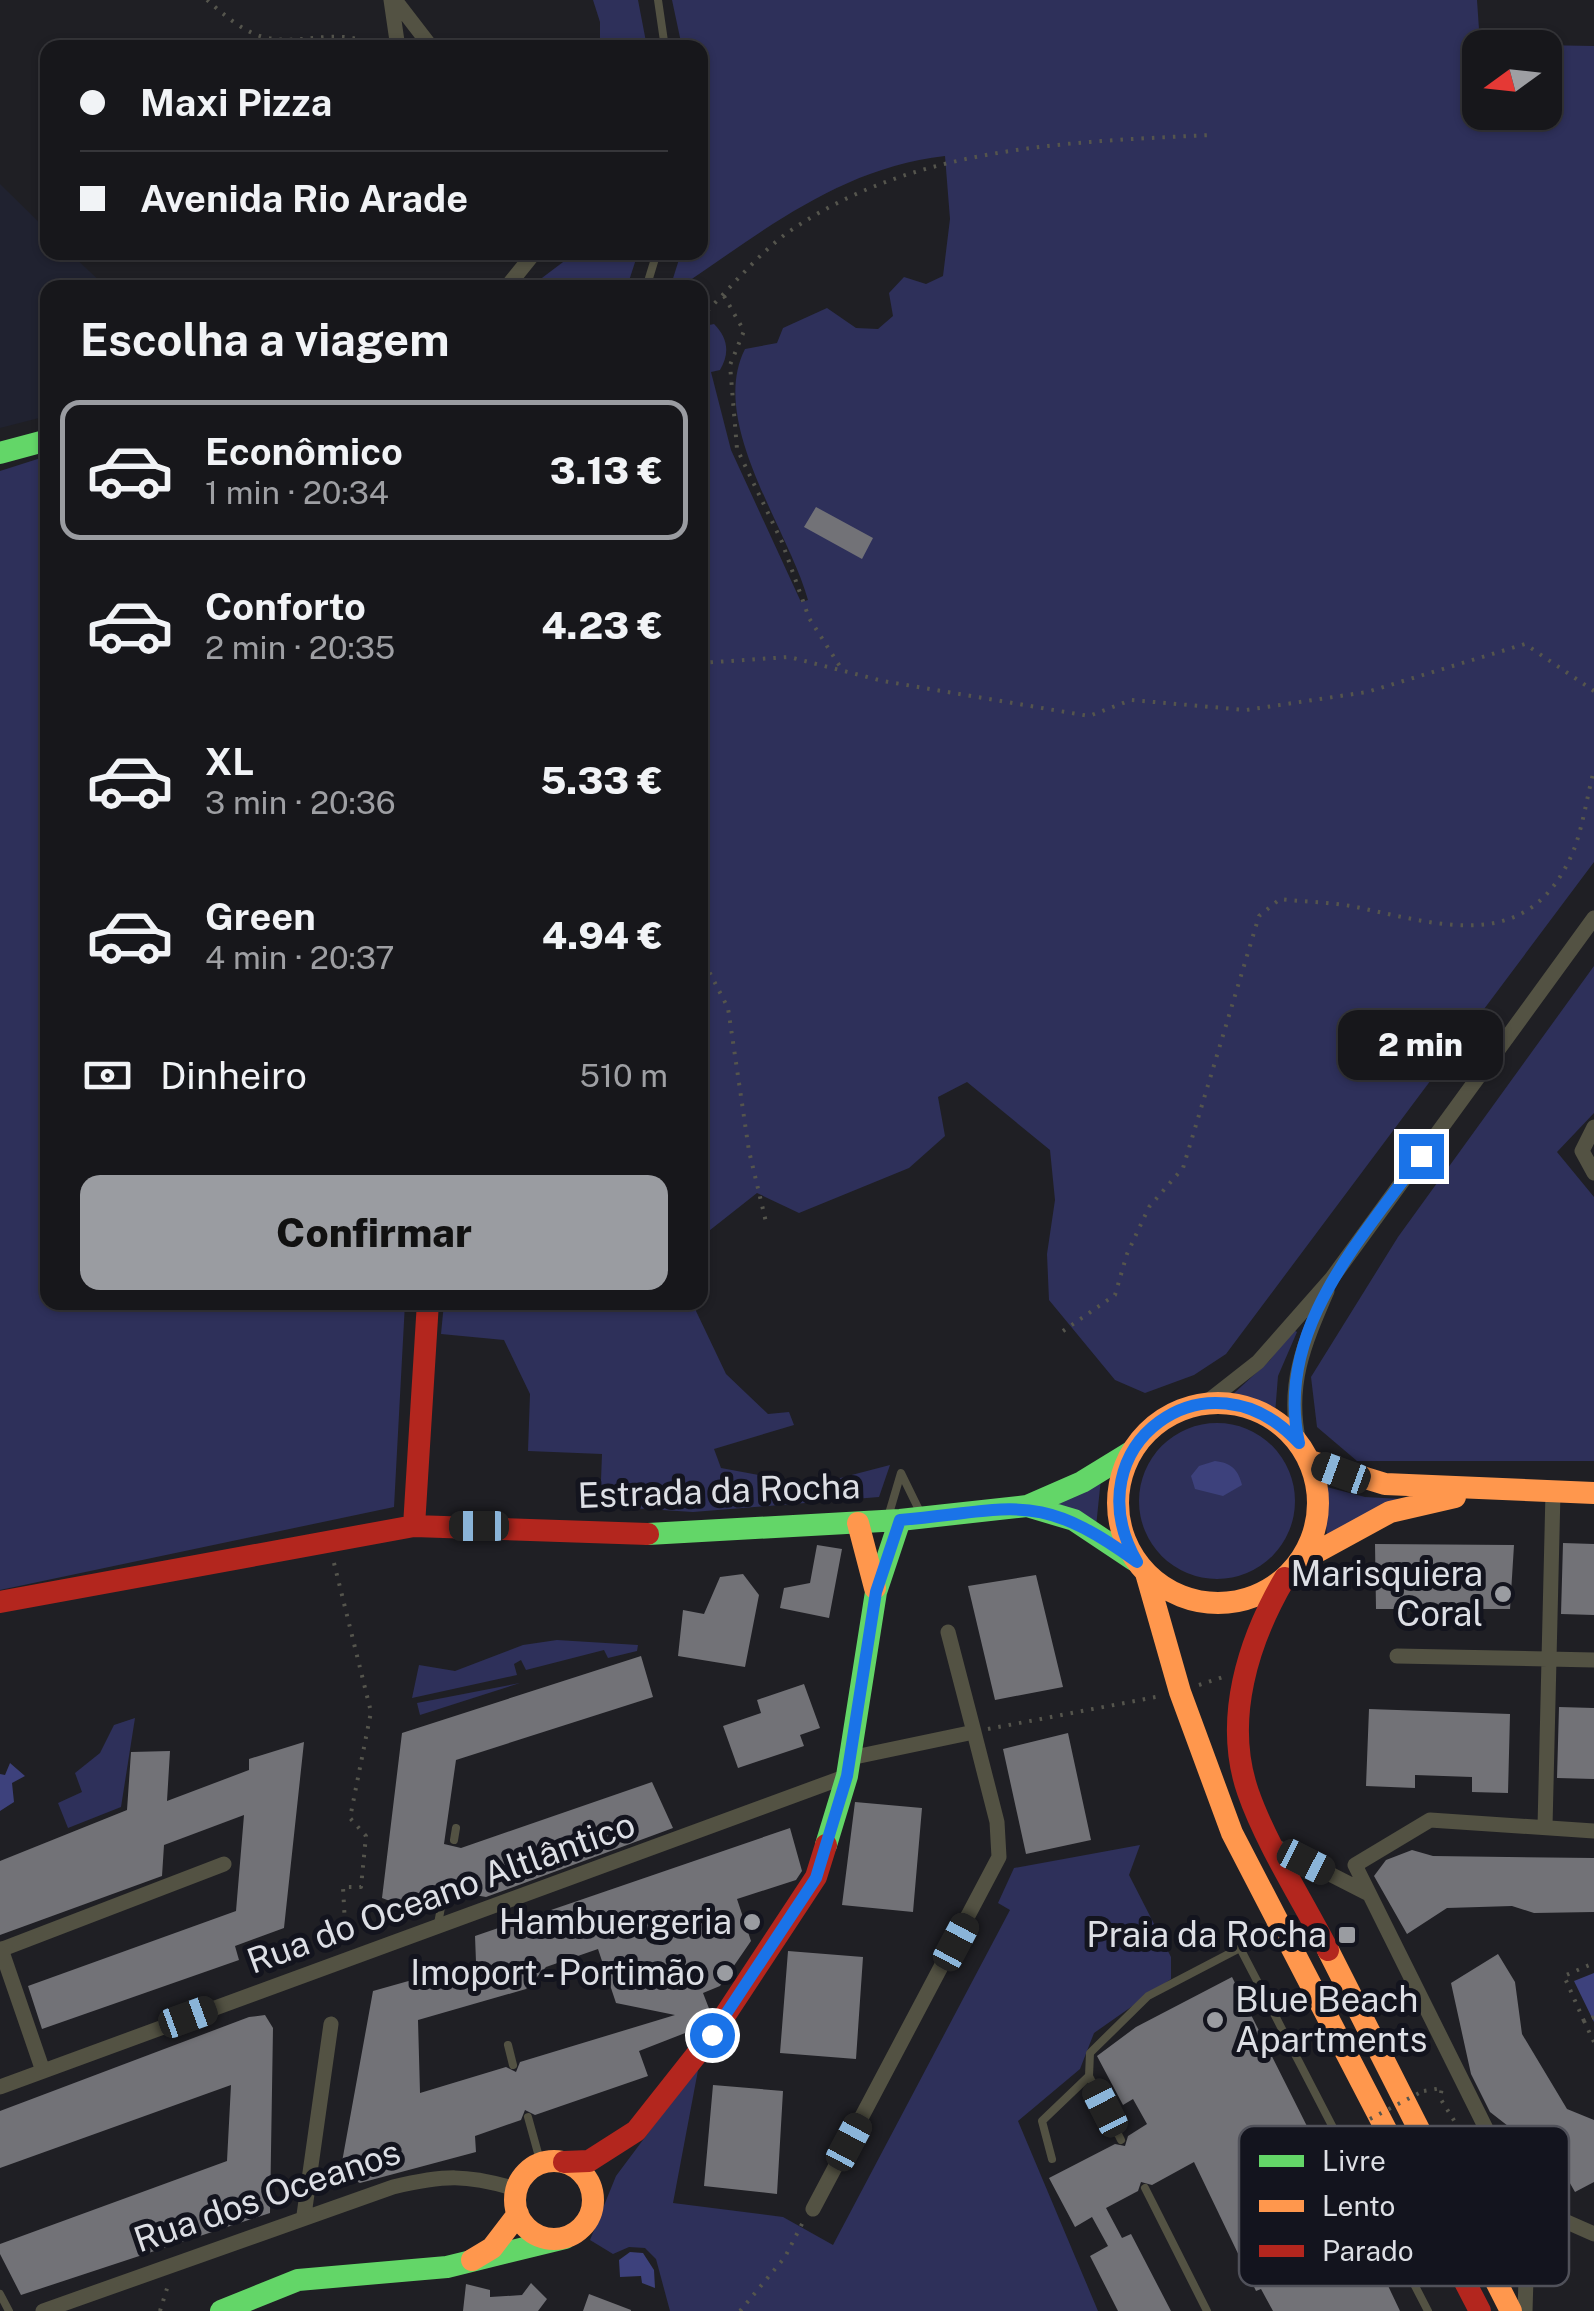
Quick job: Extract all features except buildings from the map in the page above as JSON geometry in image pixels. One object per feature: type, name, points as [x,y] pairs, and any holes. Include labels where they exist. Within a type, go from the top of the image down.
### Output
[{"type":"street","points":[[393,0],[397,40]]},
{"type":"street","points":[[393,0],[426,40]]},
{"type":"street","points":[[513,280],[529,260]]},
{"type":"street","points":[[0,453],[40,442]]},
{"type":"street","points":[[1207,1402],[1258,1362],[1332,1278],[1594,918]]},
{"type":"street","points":[[1594,1128],[1582,1151],[1594,1174]]},
{"type":"street","points":[[1332,1278],[1294,1373],[1292,1398],[1304,1452],[1316,1482],[1316,1524],[1266,1608],[1244,1670],[1238,1695],[1238,1748],[1248,1792],[1417,2126]]},
{"type":"street","points":[[414,1526],[428,1310]]},
{"type":"street","points":[[1383,2126],[1232,1833],[1180,1692],[1141,1568],[1120,1524],[1120,1482],[1131,1452],[1168,1415],[1207,1402],[1228,1402],[1268,1415],[1304,1452],[1385,1484],[1594,1493]]},
{"type":"street","name":"Estrada da Rocha","points":[[0,1602],[414,1526],[662,1535],[904,1520],[1027,1506],[1082,1482],[1131,1452]]},
{"type":"street","points":[[1141,1568],[1178,1595],[1215,1604],[1253,1598],[1390,1512],[1493,1490]]},
{"type":"street","points":[[1545,1827],[1553,1492]]},
{"type":"street","name":"Estrada da Rocha","points":[[1027,1506],[1074,1520],[1141,1568]]},
{"type":"street","points":[[221,2311],[242,2298],[293,2280],[342,2270],[495,2260],[580,2230],[608,2166],[785,1931],[816,1878],[849,1767],[876,1592],[904,1520]]},
{"type":"street","points":[[858,1523],[876,1592]]},
{"type":"street","points":[[813,2209],[999,1857],[997,1822],[948,1632]]},
{"type":"street","points":[[1397,1656],[1594,1660]]},
{"type":"street","name":"Rua do Oceano Altlântico","points":[[0,2087],[438,1924],[492,1909],[849,1767],[974,1732]]},
{"type":"street","points":[[1484,2126],[1355,1865],[1430,1820],[1594,1831]]},
{"type":"street","points":[[1275,1846],[1369,1894]]},
{"type":"street","points":[[43,2071],[1,1950],[224,1864]]},
{"type":"street","points":[[304,2215],[332,2024]]},
{"type":"street","points":[[565,2238],[541,2237],[527,2228],[518,2214],[516,2189],[526,2173],[552,2163],[589,2161],[636,2131]]},
{"type":"street","points":[[552,2163],[585,2176],[593,2197],[592,2210]]},
{"type":"street","name":"Rua dos Oceanos","points":[[43,2311],[304,2215],[444,2175],[472,2176],[516,2189]]},
{"type":"street","points":[[468,2263],[492,2248],[518,2214]]},
{"type":"street","points":[[1569,2223],[1594,2234]]},
{"type":"street","points":[[1467,2286],[1480,2311]]},
{"type":"street","points":[[1498,2286],[1511,2311]]},
{"type":"street","points":[[1525,2311],[1526,2286]]},
{"type":"lane","points":[[658,0],[664,40]]},
{"type":"lane","points":[[904,1520],[901,1473],[904,1520]]},
{"type":"lane","points":[[454,1840],[456,1828]]},
{"type":"lane","points":[[438,1924],[443,1896]]},
{"type":"lane","points":[[1121,2140],[1089,2076],[1090,2053],[1134,2008],[1240,1948],[1277,1922]]},
{"type":"lane","points":[[1240,1948],[1333,2126]]},
{"type":"lane","points":[[508,2045],[513,2064]]},
{"type":"lane","points":[[1052,2159],[1042,2121],[1089,2076]]},
{"type":"lane","points":[[528,2117],[552,2163]]},
{"type":"lane","points":[[1145,2188],[1207,2311]]},
{"type":"lane","points":[[1415,2286],[1428,2311]]},
{"type":"lane","points":[[0,2294],[9,2311]]},
{"type":"path","points":[[206,0],[260,36],[344,35],[359,40]]},
{"type":"path","points":[[708,311],[786,234],[899,174],[1050,143],[1212,135]]},
{"type":"path","points":[[724,296],[744,331],[730,365],[737,449],[782,542],[809,618],[842,669]]},
{"type":"path","points":[[708,663],[789,658],[883,681],[1089,716],[1131,700],[1246,710],[1367,692],[1525,644],[1594,690]]},
{"type":"path","points":[[1063,1332],[1116,1295],[1127,1254],[1149,1207],[1183,1168],[1260,916],[1280,899],[1349,906],[1444,926],[1483,927],[1526,914],[1554,885],[1574,850],[1594,770]]},
{"type":"path","points":[[708,969],[728,1008],[749,1152],[766,1222]]},
{"type":"path","points":[[329,1540],[371,1712],[350,1818],[366,1836],[361,1887],[344,1887],[347,1958]]},
{"type":"path","points":[[974,1732],[1180,1692],[1244,1670]]},
{"type":"path","points":[[1594,1963],[1564,1976],[1594,2042]]},
{"type":"path","points":[[1584,2021],[1593,2017]]},
{"type":"path","points":[[1361,2126],[1419,2093],[1442,2088],[1440,2098],[1456,2126]]},
{"type":"path","points":[[740,2311],[784,2256],[813,2209]]},
{"type":"shaded area","points":[[593,0],[638,0],[646,40],[600,40],[600,22]]},
{"type":"shaded area","points":[[672,0],[1477,0],[1479,30],[1462,30],[1462,130],[1562,130],[1562,45],[1594,46],[1594,862],[1226,1354],[1194,1375],[1145,1393],[1115,1380],[1049,1300],[1047,1254],[1055,1200],[1050,1150],[967,1082],[938,1097],[945,1136],[909,1168],[799,1213],[757,1193],[708,1232],[708,325],[714,324],[725,340],[723,364],[720,370],[711,372],[731,450],[801,602],[808,600],[743,442],[736,409],[736,378],[745,349],[777,343],[783,328],[827,308],[856,328],[878,329],[893,316],[889,293],[904,277],[926,284],[943,276],[950,219],[945,156],[907,163],[837,188],[774,224],[690,280],[673,280],[679,260],[708,260],[708,40],[681,40]]},
{"type":"shaded area","points":[[0,184],[40,223],[40,260],[77,260],[99,280],[40,280],[40,418],[0,428]]},
{"type":"shaded area","points":[[566,260],[636,260],[629,280],[539,280]]},
{"type":"shaded area","points":[[40,458],[40,1310],[405,1310],[394,1507],[0,1590],[0,471]]},
{"type":"shaded area","points":[[1594,966],[1594,1113],[1557,1152],[1594,1197],[1594,1461],[1357,1461],[1317,1427],[1311,1377],[1398,1237]]},
{"type":"shaded area","points":[[443,1310],[696,1310],[726,1374],[768,1414],[789,1412],[794,1425],[714,1449],[721,1468],[775,1478],[794,1490],[890,1465],[879,1497],[693,1512],[600,1506],[602,1454],[528,1451],[530,1394],[504,1340],[441,1334]]},
{"type":"shaded area","points":[[1292,1329],[1297,1332],[1278,1376],[1275,1414],[1231,1396],[1270,1360]]},
{"type":"shaded area","points":[[1217,1423],[1247,1429],[1272,1446],[1289,1471],[1295,1501],[1289,1531],[1272,1556],[1247,1573],[1217,1579],[1187,1573],[1162,1556],[1145,1531],[1139,1501],[1145,1471],[1162,1446],[1187,1429]]},
{"type":"shaded area","points":[[1215,1461],[1233,1468],[1242,1485],[1223,1496],[1195,1489],[1191,1476],[1199,1466]]},
{"type":"shaded area","points":[[1101,1478],[1096,1527],[1047,1506]]},
{"type":"shaded area","points":[[1323,1486],[1365,1497],[1401,1499],[1327,1537]]},
{"type":"shaded area","points":[[557,1640],[638,1645],[637,1651],[608,1658],[604,1650],[526,1670],[521,1660],[514,1664],[517,1675],[412,1698],[419,1665],[455,1671],[523,1645]]},
{"type":"shaded area","points":[[520,1683],[420,1715],[417,1703]]},
{"type":"shaded area","points":[[135,1718],[121,1807],[68,1828],[58,1803],[82,1792],[75,1773],[100,1753],[114,1725]]},
{"type":"shaded area","points":[[10,1763],[25,1776],[12,1783],[14,1802],[0,1811],[0,1774],[5,1775]]},
{"type":"shaded area","points":[[1140,1845],[1129,1875],[1171,1957],[1171,1979],[1094,2033],[1080,2069],[1018,2121],[1098,2311],[670,2311],[656,2259],[645,2248],[629,2247],[613,2254],[590,2240],[616,2176],[699,2065],[673,2203],[783,2217],[833,2245],[1010,1910],[998,1903],[1014,1868]]},
{"type":"shaded area","points":[[1594,1973],[1594,2022],[1574,1981]]},
{"type":"shaded area","points":[[630,2252],[643,2253],[654,2270],[655,2288],[642,2283],[641,2276],[620,2277],[619,2260]]},
{"type":"traffic: fast","points":[[0,453],[40,442]]},
{"type":"traffic: fast","points":[[648,1534],[900,1520],[1027,1506],[1082,1482],[1131,1452]]},
{"type":"traffic: fast","points":[[1027,1506],[1074,1520],[1134,1560]]},
{"type":"traffic: fast","points":[[826,1845],[847,1776],[876,1592],[900,1520]]},
{"type":"traffic: fast","points":[[221,2311],[298,2280],[447,2267],[565,2238]]},
{"type":"traffic: slow","points":[[1218,1403],[1256,1410],[1289,1432],[1311,1465],[1318,1503],[1311,1541],[1289,1574],[1256,1596],[1218,1603],[1180,1596],[1147,1574],[1125,1541],[1118,1503],[1125,1465],[1147,1432],[1180,1410],[1218,1403]]},
{"type":"traffic: slow","points":[[1310,1461],[1385,1484],[1594,1493]]},
{"type":"traffic: slow","points":[[1302,1560],[1390,1512],[1455,1497]]},
{"type":"traffic: slow","points":[[858,1523],[875,1588]]},
{"type":"traffic: slow","points":[[1146,1573],[1180,1692],[1232,1833],[1384,2126]]},
{"type":"traffic: slow","points":[[1328,1950],[1417,2126]]},
{"type":"traffic: slow","points":[[554,2161],[569,2164],[581,2173],[590,2185],[593,2200],[590,2215],[581,2227],[569,2236],[554,2239],[539,2236],[527,2227],[518,2215],[515,2200],[518,2185],[527,2173],[539,2164],[554,2161]]},
{"type":"traffic: slow","points":[[472,2260],[492,2248],[518,2214]]},
{"type":"traffic: slow","points":[[1498,2286],[1511,2311]]},
{"type":"traffic: jam","points":[[414,1526],[428,1310]]},
{"type":"traffic: jam","points":[[0,1602],[414,1526],[648,1534]]},
{"type":"traffic: jam","points":[[1285,1578],[1260,1628],[1243,1682],[1238,1737],[1241,1765],[1265,1832],[1328,1950]]},
{"type":"traffic: jam","points":[[564,2162],[589,2161],[636,2131],[712,2035],[816,1877],[826,1845]]},
{"type":"traffic: jam","points":[[1467,2286],[1480,2311]]},
{"type":"place","name":"Marisquiera Coral","points":[[1503,1594]]},
{"type":"place","name":"Hambuergeria","points":[[752,1922]]},
{"type":"place","name":"Praia da Rocha","points":[[1347,1935]]},
{"type":"place","name":"Imoport - Portimão","points":[[725,1973]]},
{"type":"place","name":"Blue Beach Apartments","points":[[1215,2020]]},
{"type":"route","points":[[712,2035],[785,1931],[816,1878],[847,1776],[876,1592],[900,1520],[1027,1506],[1074,1520],[1137,1562],[1126,1544],[1118,1503],[1120,1482],[1131,1452],[1150,1428],[1168,1415],[1207,1402],[1228,1402],[1268,1415],[1299,1443],[1292,1398],[1294,1373],[1303,1345],[1332,1278],[1421,1156]]}]
